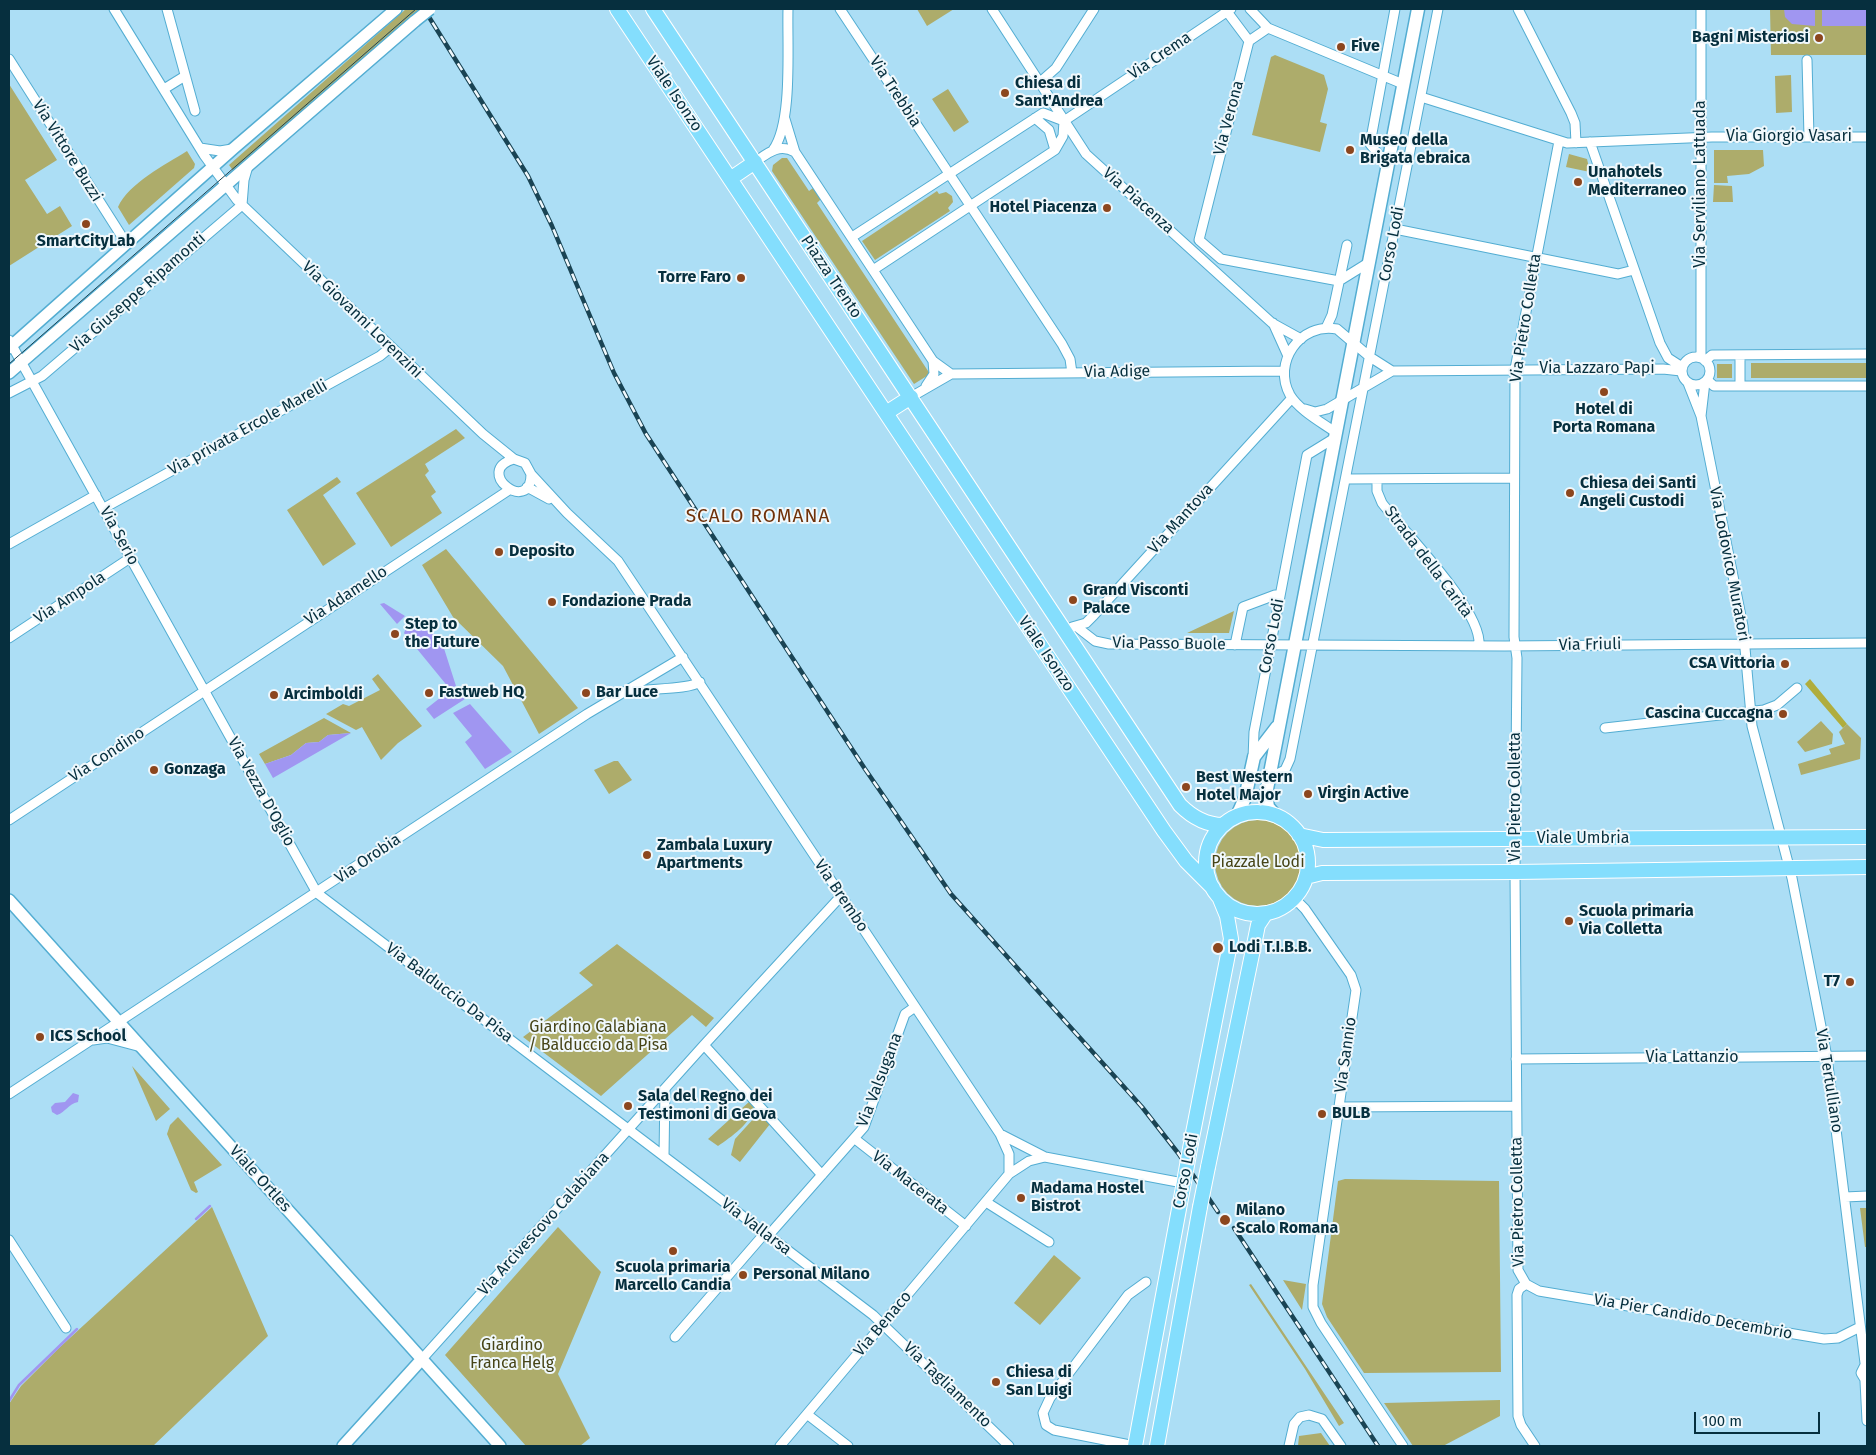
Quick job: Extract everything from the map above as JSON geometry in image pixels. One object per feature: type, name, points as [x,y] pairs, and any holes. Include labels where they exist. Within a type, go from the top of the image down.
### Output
[{"type":"main road","name":"Viale Isonzo","points":[[617,9],[730,178]]},
{"type":"main road","name":"Viale Isonzo","points":[[653,9],[755,162]]},
{"type":"main road","name":"Corso Lodi","points":[[1275,816],[1266,801],[1269,778],[1352,341],[1418,9]]},
{"type":"main road","points":[[730,178],[755,162]]},
{"type":"main road","name":"Piazza Trento","points":[[755,162],[911,397]]},
{"type":"main road","name":"Piazza Trento","points":[[730,178],[886,414]]},
{"type":"main road","name":"Viale Isonzo","points":[[911,397],[1070,627],[1180,805],[1193,816],[1207,823],[1223,825]]},
{"type":"main road","points":[[886,414],[911,397]]},
{"type":"main road","name":"Viale Isonzo","points":[[886,414],[1164,831],[1186,861],[1216,892]]},
{"type":"main road","name":"Corso Lodi","points":[[1237,816],[1245,798],[1253,760],[1279,725]]},
{"type":"main road","points":[[1256,812],[1275,816],[1289,823],[1302,841],[1308,863],[1306,877],[1300,890],[1290,902],[1276,910],[1254,914],[1238,910],[1216,892],[1206,869],[1207,854],[1213,837],[1223,825],[1237,816],[1256,812]]},
{"type":"main road","name":"Viale Umbria","points":[[1302,841],[1867,838]]},
{"type":"main road","name":"Viale Umbria","points":[[1306,877],[1322,872],[1515,872],[1867,867]]},
{"type":"main road","name":"Corso Lodi","points":[[1135,1446],[1231,939],[1227,916],[1216,892]]},
{"type":"main road","name":"Corso Lodi","points":[[1157,1446],[1208,1167],[1258,925],[1266,913]]},
{"type":"street","points":[[114,9],[200,148],[226,185]]},
{"type":"street","points":[[167,9],[195,111]]},
{"type":"street","points":[[34,381],[10,344],[396,9]]},
{"type":"street","name":"Via Giuseppe Ripamonti","points":[[9,373],[430,9]]},
{"type":"street","points":[[773,150],[778,142],[785,119],[788,9]]},
{"type":"street","name":"Via Trebbia","points":[[840,9],[949,174]]},
{"type":"street","name":"Via Piacenza","points":[[992,9],[1086,154],[1272,322],[1301,339]]},
{"type":"street","points":[[1039,83],[1056,68],[1094,9]]},
{"type":"street","points":[[1250,9],[1268,28],[1403,84]]},
{"type":"street","points":[[1388,159],[1379,156],[1370,144],[1395,9]]},
{"type":"street","name":"Corso Lodi","points":[[1269,778],[1285,770],[1290,762],[1438,9]]},
{"type":"street","points":[[1518,9],[1572,113],[1576,128],[1567,142]]},
{"type":"street","name":"Via Serviliano Lattuada","points":[[1701,9],[1703,359]]},
{"type":"street","points":[[1228,10],[1249,41],[1268,28]]},
{"type":"street","name":"Via Crema","points":[[1064,121],[1228,10]]},
{"type":"street","name":"Via Verona","points":[[1200,231],[1249,41]]},
{"type":"street","name":"Via Vittore Buzzi","points":[[9,59],[126,243]]},
{"type":"street","points":[[1807,60],[1809,137]]},
{"type":"street","points":[[164,89],[185,76]]},
{"type":"street","points":[[1421,97],[1567,142],[1590,142],[1662,348],[1668,358],[1682,369],[1688,383],[1696,386],[1706,381],[1710,369],[1703,359]]},
{"type":"street","points":[[852,237],[1043,113],[1064,121],[1063,136],[1055,150],[873,270]]},
{"type":"street","points":[[1035,118],[1049,130],[1055,150]]},
{"type":"street","points":[[785,119],[795,152],[934,361],[951,374],[911,397]]},
{"type":"street","name":"Via Giorgio Vasari","points":[[1590,142],[1701,138],[1867,137]]},
{"type":"street","name":"Via Pietro Colletta","points":[[1535,1446],[1521,1425],[1518,1416],[1517,1295],[1520,1288],[1526,1284],[1520,1276],[1517,1264],[1515,369],[1535,258],[1567,142]]},
{"type":"street","points":[[200,148],[220,151],[234,148]]},
{"type":"street","points":[[755,162],[773,150],[784,148],[795,152]]},
{"type":"street","points":[[242,205],[244,180],[248,166]]},
{"type":"street","points":[[949,174],[1062,344],[1070,359],[1072,373]]},
{"type":"street","name":"Via Giovanni Lorenzini","points":[[226,185],[242,205],[483,434],[514,459],[523,462],[531,474],[567,513],[618,561],[683,657]]},
{"type":"street","name":"Via Giuseppe Ripamonti","points":[[9,394],[34,381],[242,205]]},
{"type":"street","points":[[1395,229],[1618,274],[1634,270]]},
{"type":"street","name":"Via Piacenza","points":[[1200,231],[1199,240],[1221,259],[1232,260]]},
{"type":"street","points":[[1326,328],[1332,315],[1347,246]]},
{"type":"street","points":[[1219,274],[1232,260],[1339,281]]},
{"type":"street","name":"Corso Lodi","points":[[1339,281],[1368,264]]},
{"type":"street","name":"Via Piacenza","points":[[1272,322],[1288,354]]},
{"type":"street","points":[[1334,436],[1292,398],[1285,385],[1283,371],[1288,354],[1301,339],[1312,332],[1326,328],[1342,331],[1370,357],[1392,371]]},
{"type":"street","name":"Via privata Ercole Marelli","points":[[104,508],[380,356],[390,347]]},
{"type":"street","points":[[1682,369],[1692,357],[1703,359],[1712,355],[1867,354]]},
{"type":"street","points":[[1740,355],[1740,386]]},
{"type":"street","points":[[924,389],[934,374],[934,361]]},
{"type":"street","name":"Via Lazzaro Papi","points":[[1341,401],[1392,371],[1682,369]]},
{"type":"street","name":"Via Adige","points":[[951,374],[1283,371]]},
{"type":"street","name":"Via Serio","points":[[34,381],[130,558],[205,690]]},
{"type":"street","points":[[1706,381],[1714,386],[1867,386]]},
{"type":"street","name":"Via Lodovico Muratori","points":[[1701,416],[1706,381]]},
{"type":"street","name":"Via Lodovico Muratori","points":[[1688,383],[1701,416],[1742,621],[1750,713],[1780,838]]},
{"type":"street","name":"Via Mantova","points":[[1070,627],[1094,615],[1292,398]]},
{"type":"street","points":[[1305,410],[1322,411],[1341,401]]},
{"type":"street","name":"Via Giovanni Lorenzini","points":[[483,434],[498,452],[504,464]]},
{"type":"street","name":"Corso Lodi","points":[[1253,760],[1254,732],[1308,455],[1334,436]]},
{"type":"street","points":[[514,459],[504,464],[500,473],[502,483],[509,490],[518,491],[527,487],[531,474]]},
{"type":"street","points":[[1346,479],[1514,478]]},
{"type":"street","name":"Strada della Carità","points":[[1377,480],[1377,491],[1382,503],[1454,592],[1474,623],[1479,645]]},
{"type":"street","points":[[487,504],[502,483]]},
{"type":"street","name":"Via Giovanni Lorenzini","points":[[527,487],[542,493],[567,513]]},
{"type":"street","points":[[487,504],[509,490]]},
{"type":"street","points":[[9,544],[96,495]]},
{"type":"street","name":"Via Adamello","points":[[205,690],[487,504]]},
{"type":"street","name":"Via Ampola","points":[[9,638],[130,558]]},
{"type":"street","name":"Via Passo Buole","points":[[1235,645],[1243,607],[1275,595],[1280,596]]},
{"type":"street","name":"Via Passo Buole","points":[[1070,627],[1102,644],[1312,645]]},
{"type":"street","name":"Via Friuli","points":[[1312,645],[1515,646],[1867,643]]},
{"type":"street","name":"Via Orobia","points":[[9,1094],[617,695],[683,657]]},
{"type":"street","name":"Via Brembo","points":[[683,657],[1000,1134],[1009,1154],[1009,1174]]},
{"type":"street","points":[[663,670],[660,681],[663,687]]},
{"type":"street","points":[[617,695],[663,687],[686,688],[700,682]]},
{"type":"street","points":[[1605,728],[1750,713],[1775,707],[1797,688]]},
{"type":"street","name":"Via Condino","points":[[9,820],[205,690]]},
{"type":"street","name":"Via Vezza D'Oglio","points":[[205,690],[317,893]]},
{"type":"street","name":"Via Tertulliano","points":[[1780,838],[1789,868],[1827,1057],[1860,1327],[1866,1362],[1861,1371],[1866,1382],[1867,1422]]},
{"type":"street","name":"Via Balduccio Da Pisa","points":[[317,893],[629,1129]]},
{"type":"street","name":"Via Arcivescovo Calabiana","points":[[422,1359],[704,1045],[841,896]]},
{"type":"street","name":"Viale Ortles","points":[[9,900],[500,1446]]},
{"type":"street","name":"Via Sannio","points":[[1290,902],[1296,902],[1305,909],[1351,975],[1355,987],[1312,1303],[1321,1323],[1403,1446]]},
{"type":"street","name":"Viale Ortles","points":[[9,907],[20,912]]},
{"type":"street","name":"Via Valsugana","points":[[675,1337],[864,1127],[905,1014],[915,1007]]},
{"type":"street","points":[[90,1041],[107,1038],[141,1047]]},
{"type":"street","points":[[704,1045],[822,1175]]},
{"type":"street","name":"Via Lattanzio","points":[[1516,1059],[1867,1056]]},
{"type":"street","points":[[664,1156],[665,1089]]},
{"type":"street","points":[[1339,1107],[1516,1106]]},
{"type":"street","name":"Via Vallarsa","points":[[629,1129],[883,1324]]},
{"type":"street","name":"Via Brembo","points":[[1000,1134],[1045,1158],[1184,1182]]},
{"type":"street","name":"Via Macerata","points":[[855,1139],[966,1226]]},
{"type":"street","name":"Via Benaco","points":[[780,1446],[1009,1174],[1029,1161],[1045,1158]]},
{"type":"street","points":[[1845,1197],[1867,1196]]},
{"type":"street","points":[[986,1202],[1049,1242]]},
{"type":"street","points":[[9,1240],[66,1328]]},
{"type":"street","points":[[1135,1446],[1054,1430],[1046,1425],[1043,1413],[1050,1398],[1128,1295],[1146,1282]]},
{"type":"street","name":"Via Pier Candido Decembrio","points":[[1526,1284],[1538,1291],[1824,1339],[1838,1338],[1860,1327]]},
{"type":"street","name":"Via Tagliamento","points":[[883,1324],[1010,1446]]},
{"type":"street","name":"Via Tertulliano","points":[[1860,1327],[1867,1344]]},
{"type":"street","points":[[343,1446],[422,1359]]},
{"type":"street","points":[[808,1415],[848,1446]]},
{"type":"street","points":[[1289,1446],[1292,1429],[1296,1421],[1302,1416],[1312,1415],[1324,1421],[1341,1446]]},
{"type":"green space","points":[[406,9],[421,9],[234,172],[229,165]]},
{"type":"green space","points":[[917,9],[954,9],[927,26]]},
{"type":"green space","name":"Bagni Misteriosi","points":[[1770,9],[1867,9],[1867,55],[1771,55]]},
{"type":"green space","points":[[1275,55],[1324,75],[1328,89],[1320,122],[1327,124],[1320,152],[1252,135],[1271,57]]},
{"type":"green space","points":[[1791,75],[1792,112],[1776,113],[1775,76]]},
{"type":"green space","points":[[9,84],[57,160],[25,180],[47,214],[60,206],[72,226],[9,266]]},
{"type":"green space","points":[[948,89],[969,122],[954,132],[932,99]]},
{"type":"green space","points":[[1714,150],[1763,150],[1764,166],[1749,174],[1727,176],[1728,183],[1714,183]]},
{"type":"green space","points":[[187,151],[195,164],[194,168],[129,225],[118,207],[123,198],[148,175]]},
{"type":"green space","points":[[1569,154],[1587,159],[1590,172],[1566,167]]},
{"type":"green space","points":[[782,158],[787,158],[809,191],[813,188],[821,199],[817,203],[930,374],[914,384],[772,171],[773,165]]},
{"type":"green space","points":[[1714,185],[1732,186],[1733,202],[1713,202]]},
{"type":"green space","points":[[937,191],[939,194],[946,192],[952,196],[953,202],[948,208],[950,211],[875,260],[862,241]]},
{"type":"green space","points":[[1751,363],[1867,363],[1867,378],[1751,378]]},
{"type":"green space","points":[[1717,364],[1732,364],[1732,378],[1717,378]]},
{"type":"green space","points":[[456,429],[465,438],[425,464],[429,471],[425,475],[436,492],[431,496],[442,513],[391,547],[356,493]]},
{"type":"green space","points":[[337,477],[341,482],[323,495],[356,544],[323,566],[287,510]]},
{"type":"green space","points":[[446,549],[578,708],[539,734],[503,666],[453,617],[422,565]]},
{"type":"green space","points":[[1234,611],[1229,633],[1187,633]]},
{"type":"green space","points":[[378,674],[422,726],[398,743],[381,760],[362,727],[356,730],[326,714],[343,704],[349,706],[380,690],[372,679]]},
{"type":"green space","points":[[324,718],[351,733],[328,735],[319,742],[306,743],[291,755],[265,764],[259,754]]},
{"type":"green space","points":[[1821,721],[1833,734],[1832,744],[1805,752],[1797,742]]},
{"type":"green space","points":[[1847,724],[1861,738],[1860,759],[1801,775],[1798,764],[1831,754],[1829,749],[1845,744],[1839,732]]},
{"type":"green space","points":[[618,761],[632,780],[609,794],[594,770]]},
{"type":"green space","name":"Piazzale Lodi","points":[[1258,820],[1274,823],[1282,827],[1294,839],[1298,847],[1301,863],[1298,879],[1294,887],[1282,899],[1274,903],[1258,906],[1242,903],[1234,899],[1222,887],[1218,879],[1215,863],[1218,847],[1222,839],[1234,827],[1242,823]]},
{"type":"green space","name":"Giardino Calabiana / Balduccio da Pisa","points":[[617,944],[714,1018],[706,1027],[692,1015],[601,1096],[523,1037],[593,985],[579,973]]},
{"type":"green space","points":[[132,1066],[170,1109],[156,1121]]},
{"type":"green space","points":[[750,1101],[754,1106],[752,1112],[740,1129],[718,1146],[708,1139]]},
{"type":"green space","points":[[763,1116],[770,1124],[740,1162],[731,1155],[735,1139],[755,1117]]},
{"type":"green space","points":[[178,1117],[222,1165],[194,1182],[198,1192],[196,1193],[191,1190],[167,1134],[170,1125]]},
{"type":"green space","points":[[1345,1179],[1499,1181],[1501,1372],[1364,1373],[1327,1317],[1322,1304],[1338,1181]]},
{"type":"green space","points":[[212,1207],[268,1336],[153,1446],[9,1446],[9,1404],[21,1386],[59,1348]]},
{"type":"green space","points":[[1860,1208],[1867,1208],[1867,1247],[1865,1247]]},
{"type":"green space","name":"Giardino Franca Helg","points":[[558,1227],[601,1272],[558,1374],[590,1438],[580,1446],[526,1446],[445,1355]]},
{"type":"green space","points":[[1054,1255],[1081,1278],[1040,1325],[1014,1303]]},
{"type":"green space","points":[[1283,1280],[1306,1284],[1302,1310]]},
{"type":"green space","points":[[1251,1284],[1344,1423],[1339,1426],[1305,1369],[1249,1285]]},
{"type":"green space","points":[[1500,1400],[1500,1416],[1443,1446],[1413,1446],[1384,1403]]},
{"type":"green space","points":[[1321,1433],[1330,1446],[1298,1446],[1299,1436]]},
{"type":"shaded area","points":[[1784,9],[1815,9],[1815,26],[1792,24],[1785,17]]},
{"type":"shaded area","points":[[1822,9],[1867,9],[1867,26],[1822,26]]},
{"type":"shaded area","points":[[384,603],[405,616],[397,624],[380,604]]},
{"type":"shaded area","points":[[410,619],[441,639],[456,686],[449,688],[404,633]]},
{"type":"shaded area","points":[[1810,679],[1847,724],[1843,728],[1805,684]]},
{"type":"shaded area","points":[[450,690],[457,690],[465,699],[434,719],[426,709]]},
{"type":"shaded area","points":[[470,704],[512,752],[485,769],[465,742],[472,736],[453,713]]},
{"type":"shaded area","points":[[351,733],[273,778],[265,764],[291,755],[306,743],[319,742],[328,735]]},
{"type":"shaded area","points":[[73,1093],[79,1095],[78,1102],[57,1115],[52,1112],[51,1107],[55,1103],[65,1102]]},
{"type":"waterway","points":[[196,1219],[210,1206]]},
{"type":"waterway","points":[[9,1401],[19,1385],[77,1329]]},
{"type":"tram line","points":[[9,364],[416,9]]},
{"type":"railway","points":[[424,9],[528,176],[552,226],[614,373],[646,434],[865,769],[951,894],[1142,1107],[1178,1153],[1218,1212]]},
{"type":"railway","points":[[1234,1228],[1378,1446]]},
{"type":"place","name":"Bagni Misteriosi","points":[[1819,38]]},
{"type":"place","name":"Five","points":[[1341,47]]},
{"type":"place","name":"Chiesa di Sant'Andrea","points":[[1005,93]]},
{"type":"place","name":"Museo della Brigata ebraica","points":[[1350,150]]},
{"type":"place","name":"Unahotels Mediterraneo","points":[[1578,182]]},
{"type":"place","name":"Hotel Piacenza","points":[[1107,208]]},
{"type":"place","name":"SmartCityLab","points":[[86,224]]},
{"type":"place","name":"Torre Faro","points":[[741,278]]},
{"type":"place","name":"Hotel di Porta Romana","points":[[1604,392]]},
{"type":"place","name":"Chiesa dei Santi Angeli Custodi","points":[[1570,493]]},
{"type":"place","name":"Deposito","points":[[499,552]]},
{"type":"place","name":"Grand Visconti Palace","points":[[1073,600]]},
{"type":"place","name":"Fondazione Prada","points":[[552,602]]},
{"type":"place","name":"Step to the Future","points":[[395,634]]},
{"type":"place","name":"CSA Vittoria","points":[[1785,664]]},
{"type":"place","name":"Fastweb HQ","points":[[429,693]]},
{"type":"place","name":"Bar Luce","points":[[586,693]]},
{"type":"place","name":"Arcimboldi","points":[[274,695]]},
{"type":"place","name":"Cascina Cuccagna","points":[[1783,714]]},
{"type":"place","name":"Gonzaga","points":[[154,770]]},
{"type":"place","name":"Best Western Hotel Major","points":[[1186,787]]},
{"type":"place","name":"Virgin Active","points":[[1308,794]]},
{"type":"place","name":"Zambala Luxury Apartments","points":[[647,855]]},
{"type":"place","name":"Scuola primaria Via Colletta","points":[[1569,921]]},
{"type":"place","name":"Lodi T.I.B.B.","points":[[1218,948]]},
{"type":"place","name":"T7","points":[[1850,982]]},
{"type":"place","name":"ICS School","points":[[40,1037]]},
{"type":"place","name":"Sala del Regno dei Testimoni di Geova","points":[[628,1106]]},
{"type":"place","name":"BULB","points":[[1322,1114]]},
{"type":"place","name":"Madama Hostel Bistrot","points":[[1021,1198]]},
{"type":"place","name":"Milano Scalo Romana","points":[[1225,1220]]},
{"type":"place","name":"Scuola primaria Marcello Candia","points":[[673,1251]]},
{"type":"place","name":"Personal Milano","points":[[743,1275]]},
{"type":"place","name":"Chiesa di San Luigi","points":[[996,1382]]},
{"type":"district","name":"SCALO ROMANA","points":[[758,517]]}]
